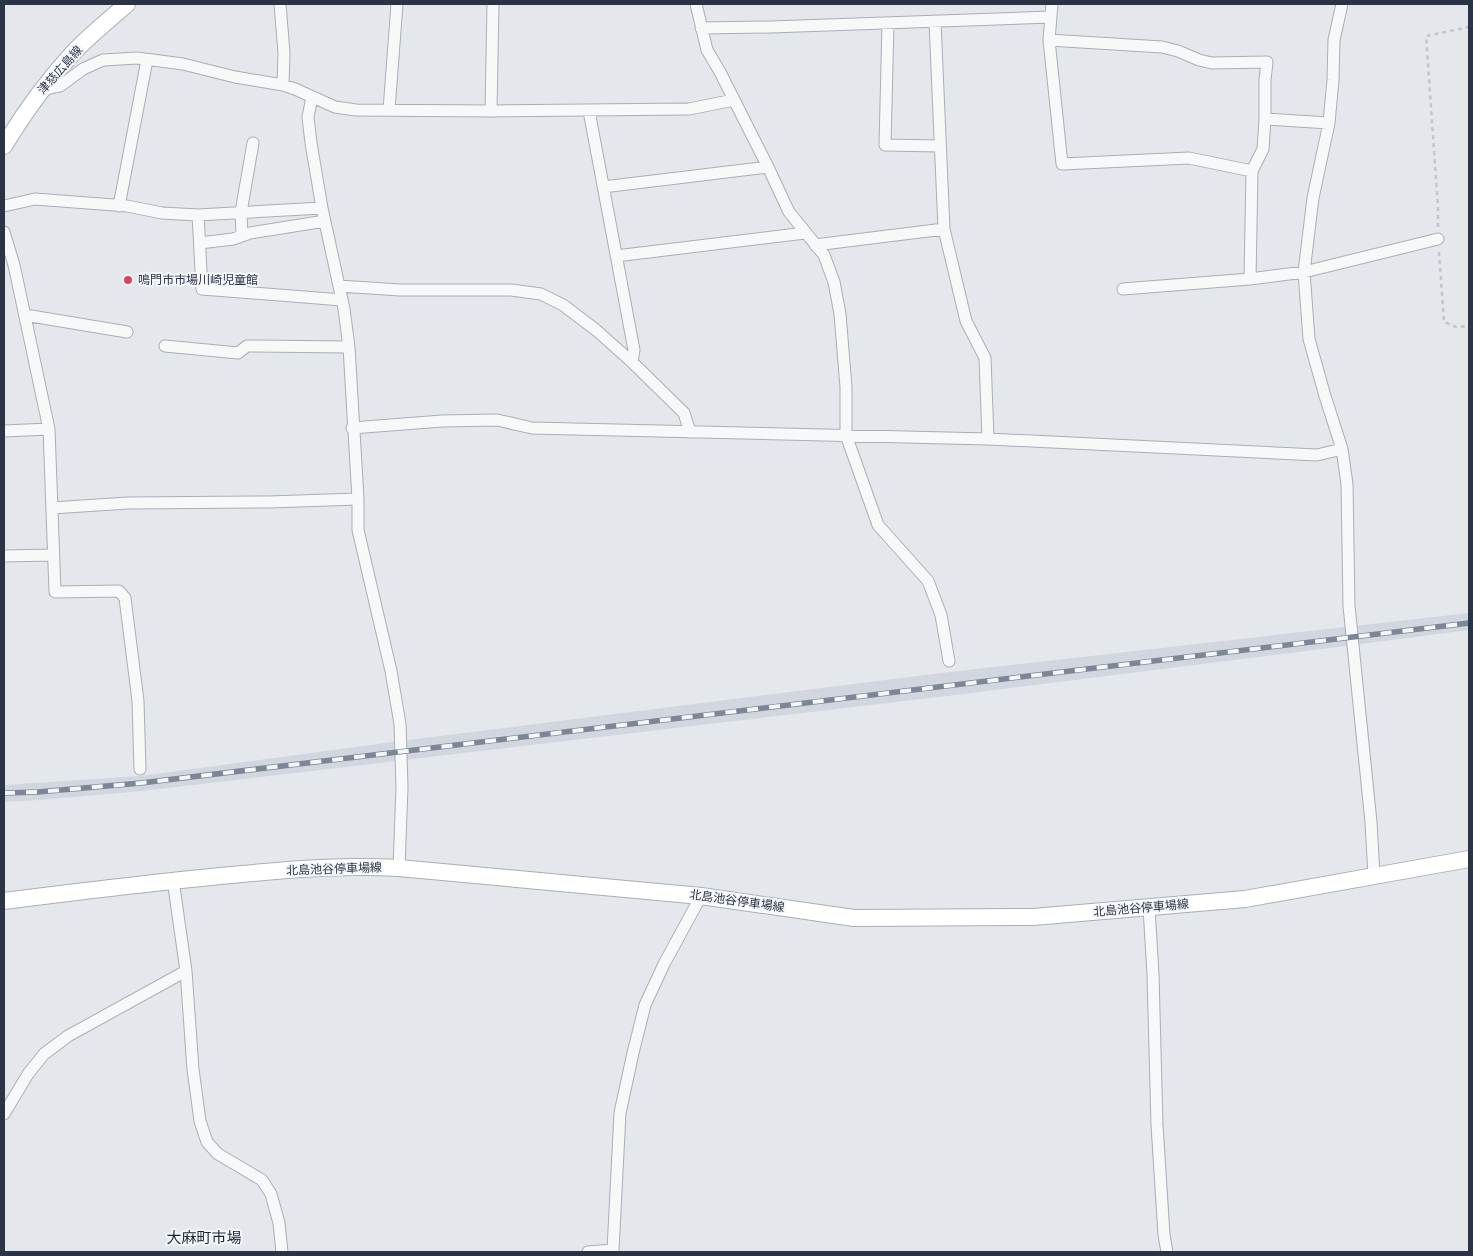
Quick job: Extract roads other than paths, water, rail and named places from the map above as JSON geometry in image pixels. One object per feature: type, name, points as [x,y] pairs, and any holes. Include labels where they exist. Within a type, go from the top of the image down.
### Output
[{"type":"main road","name":"津慈広島線","points":[[4,146],[25,111],[74,52],[127,4]]},
{"type":"main road","name":"北島池谷停車場線","points":[[4,901],[173,880],[305,868],[366,866],[701,896],[854,918],[1033,917],[1244,899],[1469,859]]},
{"type":"street","points":[[280,4],[284,53],[282,85]]},
{"type":"street","points":[[389,110],[397,4]]},
{"type":"street","points":[[491,111],[493,4]]},
{"type":"street","points":[[696,4],[708,50],[768,167],[788,212],[824,255],[834,282],[840,314],[846,387],[846,435],[878,525],[928,581],[941,615],[949,661]]},
{"type":"street","points":[[1052,4],[1049,40],[1062,164],[1189,158],[1252,171]]},
{"type":"street","points":[[1342,4],[1334,40],[1329,123],[1313,198],[1304,272],[1309,339],[1342,448],[1347,484],[1349,606],[1371,822],[1374,876]]},
{"type":"street","points":[[701,28],[1051,17]]},
{"type":"street","points":[[935,22],[944,229],[966,321],[985,358],[988,439]]},
{"type":"street","points":[[888,23],[885,145],[940,146]]},
{"type":"street","points":[[1049,40],[1162,47],[1212,63],[1267,62],[1263,149],[1252,171],[1250,279]]},
{"type":"street","points":[[42,90],[60,86],[83,69],[103,60],[137,58],[182,64],[235,77],[282,85],[335,107],[356,110],[589,111],[689,109],[734,100]]},
{"type":"street","points":[[119,206],[147,60]]},
{"type":"street","points":[[312,97],[308,117],[311,143],[322,208],[342,300],[348,347],[358,499],[358,530],[391,671],[400,724],[402,787],[398,868]]},
{"type":"street","points":[[589,111],[634,350],[632,362]]},
{"type":"street","points":[[1265,119],[1329,123]]},
{"type":"street","points":[[242,236],[241,212],[253,143]]},
{"type":"street","points":[[603,187],[768,167]]},
{"type":"street","points":[[4,206],[36,199],[128,206],[162,214],[198,215],[322,208]]},
{"type":"street","points":[[198,215],[202,289],[342,300]]},
{"type":"street","points":[[200,242],[232,240],[250,233],[325,221]]},
{"type":"street","points":[[815,245],[944,229]]},
{"type":"street","points":[[4,232],[14,265],[49,429],[55,592],[120,591],[125,598],[138,701],[140,768]]},
{"type":"street","points":[[616,256],[805,233]]},
{"type":"street","points":[[1123,289],[1250,279],[1304,272],[1438,240]]},
{"type":"street","points":[[339,286],[400,290],[511,290],[541,294],[563,305],[596,330],[632,362],[684,413],[690,432]]},
{"type":"street","points":[[25,315],[127,332]]},
{"type":"street","points":[[165,346],[238,353],[247,346],[348,347]]},
{"type":"street","points":[[352,428],[442,421],[497,420],[532,428],[988,439],[1317,455],[1342,448]]},
{"type":"street","points":[[4,431],[49,429]]},
{"type":"street","points":[[52,508],[128,503],[358,499]]},
{"type":"street","points":[[4,556],[54,555]]},
{"type":"street","points":[[173,880],[186,971],[193,1069],[200,1121],[207,1142],[218,1154],[262,1180],[271,1194],[279,1223],[282,1252]]},
{"type":"street","points":[[588,1252],[613,1250],[620,1113],[635,1043],[645,1005],[664,964],[701,896]]},
{"type":"street","points":[[1149,908],[1153,974],[1157,1124],[1164,1235],[1167,1252]]},
{"type":"street","points":[[4,1114],[28,1074],[44,1054],[68,1036],[186,971]]},
{"type":"railway","points":[[4,793],[141,783],[1469,623]]},
{"type":"place","name":"鳴門市市場川崎児童館","points":[[128,280]]},
{"type":"district","name":"大麻町市場","points":[[204,1238]]}]
